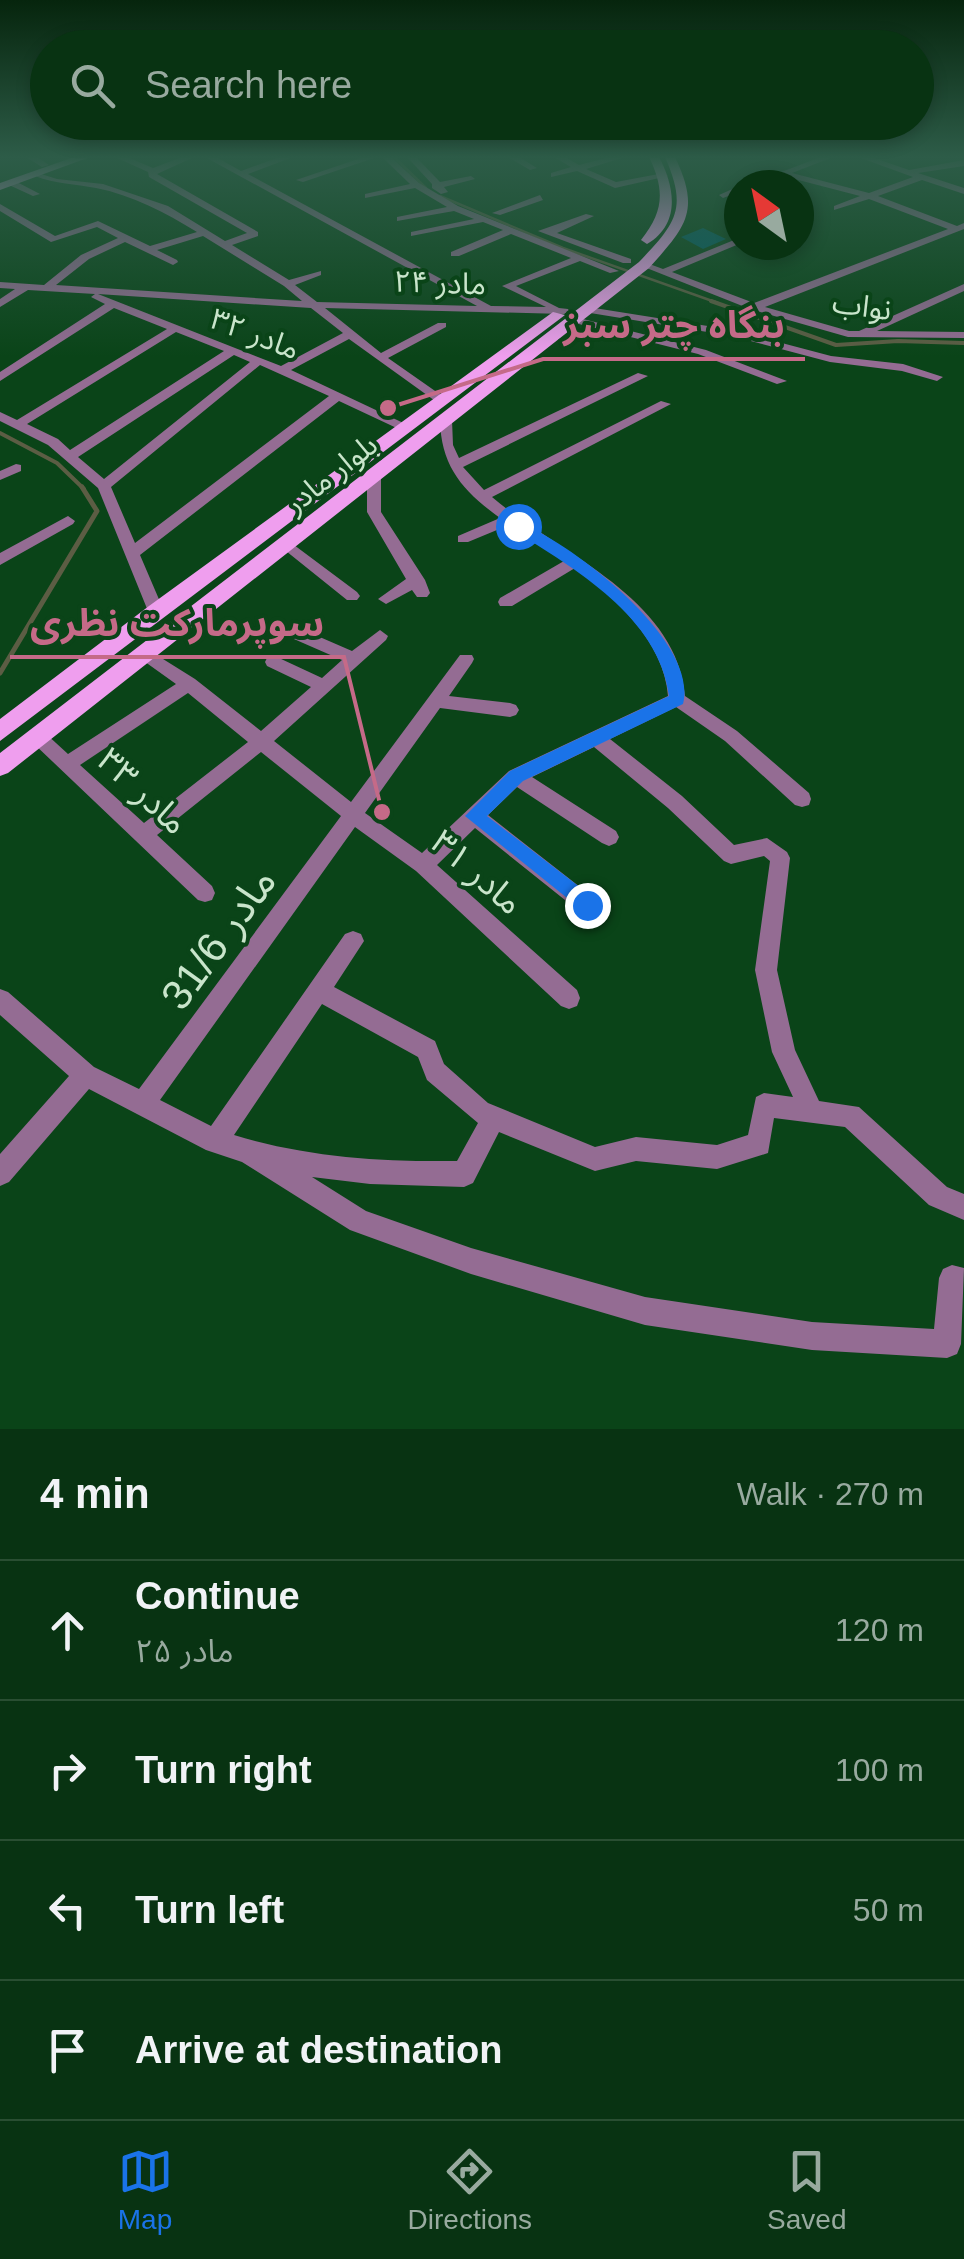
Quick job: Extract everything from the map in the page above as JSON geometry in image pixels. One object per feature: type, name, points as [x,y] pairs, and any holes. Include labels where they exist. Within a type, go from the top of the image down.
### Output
[{"type":"main road","name":"بلوار مادر","points":[[628,267],[663,224]]},
{"type":"main road","name":"بلوار مادر","points":[[0,732],[156,611],[408,428],[491,385],[681,224]]},
{"type":"main road","name":"بلوار مادر","points":[[0,766],[374,475],[444,410],[471,377],[576,314]]},
{"type":"main road","points":[[471,377],[491,385]]},
{"type":"street","points":[[28,224],[54,240],[98,224],[172,262]]},
{"type":"street","points":[[191,224],[316,304],[444,410],[443,437],[456,464],[483,496],[510,519],[592,573],[644,625],[673,669],[677,700],[731,736],[802,798]]},
{"type":"street","points":[[226,244],[255,234],[237,224]]},
{"type":"street","points":[[332,224],[492,310]]},
{"type":"street","points":[[414,234],[464,224]]},
{"type":"street","points":[[491,224],[579,258],[628,267]]},
{"type":"street","points":[[523,224],[628,267]]},
{"type":"street","points":[[548,233],[571,224]]},
{"type":"street","points":[[754,307],[961,227]]},
{"type":"street","points":[[455,254],[509,231]]},
{"type":"street","points":[[148,250],[206,232]]},
{"type":"street","points":[[44,289],[85,257],[125,238]]},
{"type":"street","points":[[663,272],[724,247]]},
{"type":"street","points":[[579,258],[507,286],[576,314],[702,352],[781,381]]},
{"type":"street","name":"نواب","points":[[628,267],[663,272],[754,307],[858,336],[964,335]]},
{"type":"street","points":[[288,284],[317,273]]},
{"type":"street","name":"مادر ۲۴","points":[[0,285],[316,304],[576,314]]},
{"type":"street","points":[[858,336],[964,287]]},
{"type":"street","points":[[0,304],[24,288]]},
{"type":"street","name":"مادر ۳۲","points":[[82,292],[282,370],[408,428]]},
{"type":"street","points":[[0,376],[112,304]]},
{"type":"street","points":[[576,314],[732,332],[830,359],[903,368],[937,377]]},
{"type":"street","points":[[380,358],[442,325]]},
{"type":"street","points":[[19,424],[174,328]]},
{"type":"street","points":[[282,370],[350,334]]},
{"type":"street","points":[[72,456],[232,351]]},
{"type":"street","points":[[104,486],[258,361]]},
{"type":"street","points":[[456,464],[642,376]]},
{"type":"street","points":[[132,554],[339,395]]},
{"type":"street","points":[[483,496],[665,404]]},
{"type":"street","points":[[0,416],[72,456],[104,486],[156,611]]},
{"type":"street","points":[[0,476],[16,468]]},
{"type":"street","points":[[374,475],[374,512],[420,587],[386,599]]},
{"type":"street","points":[[463,538],[510,519]]},
{"type":"street","points":[[0,560],[68,521]]},
{"type":"street","points":[[286,544],[352,596]]},
{"type":"street","points":[[506,602],[574,562]]},
{"type":"street","points":[[293,632],[354,659]]},
{"type":"street","points":[[143,835],[261,742],[380,636]]},
{"type":"street","name":"مادر ۳۱","points":[[146,654],[423,865],[569,998]]},
{"type":"street","name":"مادر 31/6","points":[[142,1105],[466,658]]},
{"type":"street","points":[[273,662],[324,686]]},
{"type":"street","points":[[66,765],[189,684]]},
{"type":"street","points":[[423,865],[516,776],[677,700]]},
{"type":"street","points":[[436,701],[510,710]]},
{"type":"street","name":"مادر ۳۳","points":[[38,736],[204,894]]},
{"type":"street","points":[[596,738],[675,802],[731,855],[767,847],[780,858],[766,970],[784,1052],[812,1112]]},
{"type":"street","points":[[516,776],[609,837]]},
{"type":"street","points":[[474,816],[587,905]]},
{"type":"street","points":[[215,1141],[353,941]]},
{"type":"street","points":[[320,991],[427,1050],[435,1072],[480,1112],[594,1159],[636,1149],[716,1157],[760,1144],[764,1106],[850,1116],[938,1196],[964,1207]]},
{"type":"street","points":[[0,1000],[86,1075],[215,1141],[251,1154],[395,1175],[464,1174],[494,1118]]},
{"type":"street","points":[[0,1173],[86,1075]]},
{"type":"street","points":[[251,1154],[359,1220],[471,1261],[645,1311],[812,1336],[948,1344],[952,1278],[964,1280]]},
{"type":"building","points":[[703,228],[724,240],[703,249],[681,237]]},
{"type":"waterway","points":[[505,224],[718,303]]},
{"type":"waterway","points":[[711,301],[836,345],[898,341],[964,343]]},
{"type":"waterway","points":[[0,433],[57,463],[82,487]]},
{"type":"waterway","points":[[0,673],[97,511],[82,487]]},
{"type":"place","name":"بنگاه چتر سبز","points":[[388,408]]},
{"type":"place","name":"سوپرمارکت نظری","points":[[382,812]]},
{"type":"route","points":[[518,526],[592,573],[644,625],[673,669],[677,700],[516,776],[474,816],[587,905]]}]
